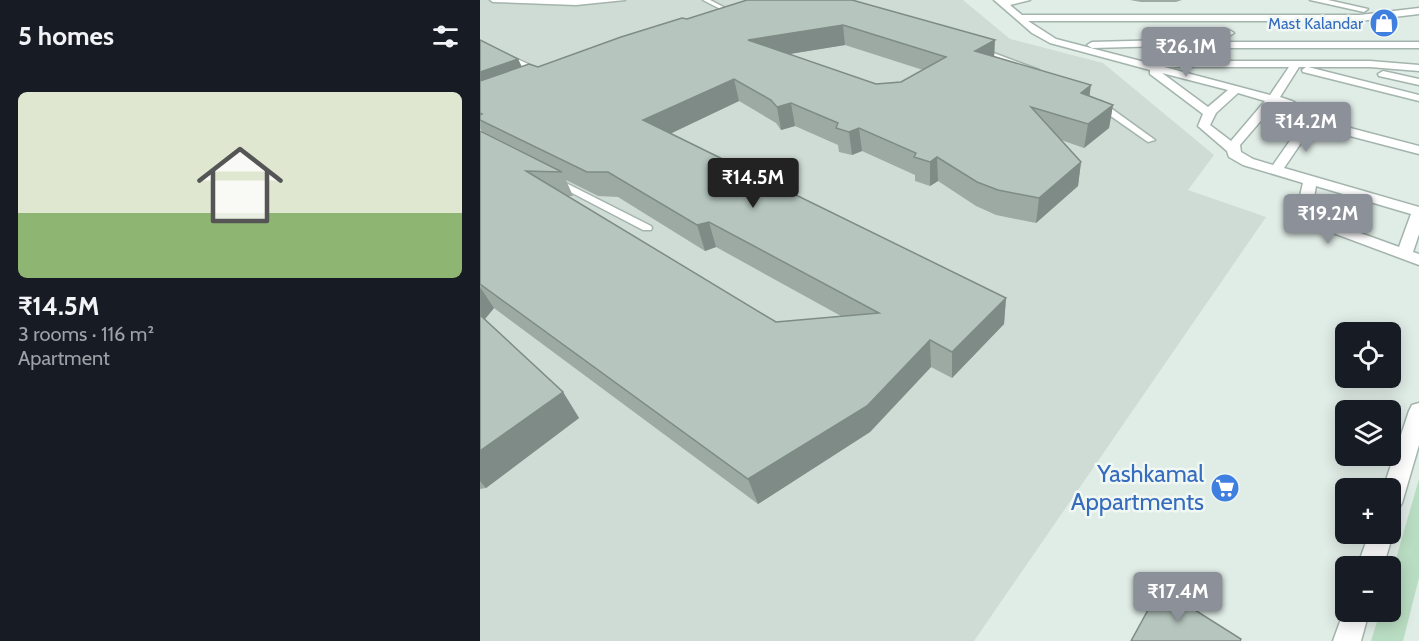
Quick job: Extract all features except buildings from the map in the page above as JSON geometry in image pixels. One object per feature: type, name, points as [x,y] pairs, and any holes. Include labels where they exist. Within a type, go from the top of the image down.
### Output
[{"type":"street","points":[[1000,2],[1026,0]]},
{"type":"street","points":[[1314,0],[1419,20]]},
{"type":"street","points":[[1000,2],[1043,36],[1066,45],[1238,90],[1276,94]]},
{"type":"street","points":[[1021,18],[1360,18],[1419,11]]},
{"type":"street","points":[[1185,18],[1223,64],[1238,90]]},
{"type":"street","points":[[1360,18],[1371,29]]},
{"type":"street","points":[[1197,33],[1243,33]]},
{"type":"street","points":[[1066,45],[1207,43],[1419,45]]},
{"type":"street","points":[[1142,64],[1337,63],[1393,64],[1419,68]]},
{"type":"street","points":[[1337,63],[1419,82]]},
{"type":"street","points":[[1142,64],[1210,114]]},
{"type":"street","points":[[1260,64],[1276,94],[1312,118],[1331,127],[1419,150]]},
{"type":"street","points":[[1233,149],[1276,94],[1288,65]]},
{"type":"street","points":[[1288,65],[1419,98]]},
{"type":"street","points":[[1238,90],[1204,121],[1208,132],[1233,149],[1239,158],[1419,212],[1412,257],[1314,221],[1307,214],[1305,205],[1311,180]]},
{"type":"street","points":[[1275,170],[1312,118]]},
{"type":"street","points":[[1398,478],[1419,411]]},
{"type":"street","points":[[1347,641],[1353,622]]},
{"type":"lane","points":[[493,0],[576,3],[622,0]]},
{"type":"lane","points":[[706,0],[732,13]]},
{"type":"lane","points":[[723,16],[741,9]]},
{"type":"lane","points":[[480,44],[550,77]]},
{"type":"lane","points":[[976,48],[1042,72]]},
{"type":"lane","points":[[1094,101],[1151,140]]},
{"type":"lane","points":[[543,174],[647,228]]},
{"type":"shaded area","points":[[480,0],[963,0],[1010,39],[1103,63],[1214,155],[1188,190],[1266,217],[974,641],[480,641]]},
{"type":"green space","points":[[1419,479],[1419,578],[1403,641],[1371,641],[1377,622],[1401,622],[1401,556],[1397,556]]},
{"type":"place","name":"Mast Kalandar","points":[[1384,23]]},
{"type":"place","name":"Yashkamal Appartments","points":[[1225,488]]}]
